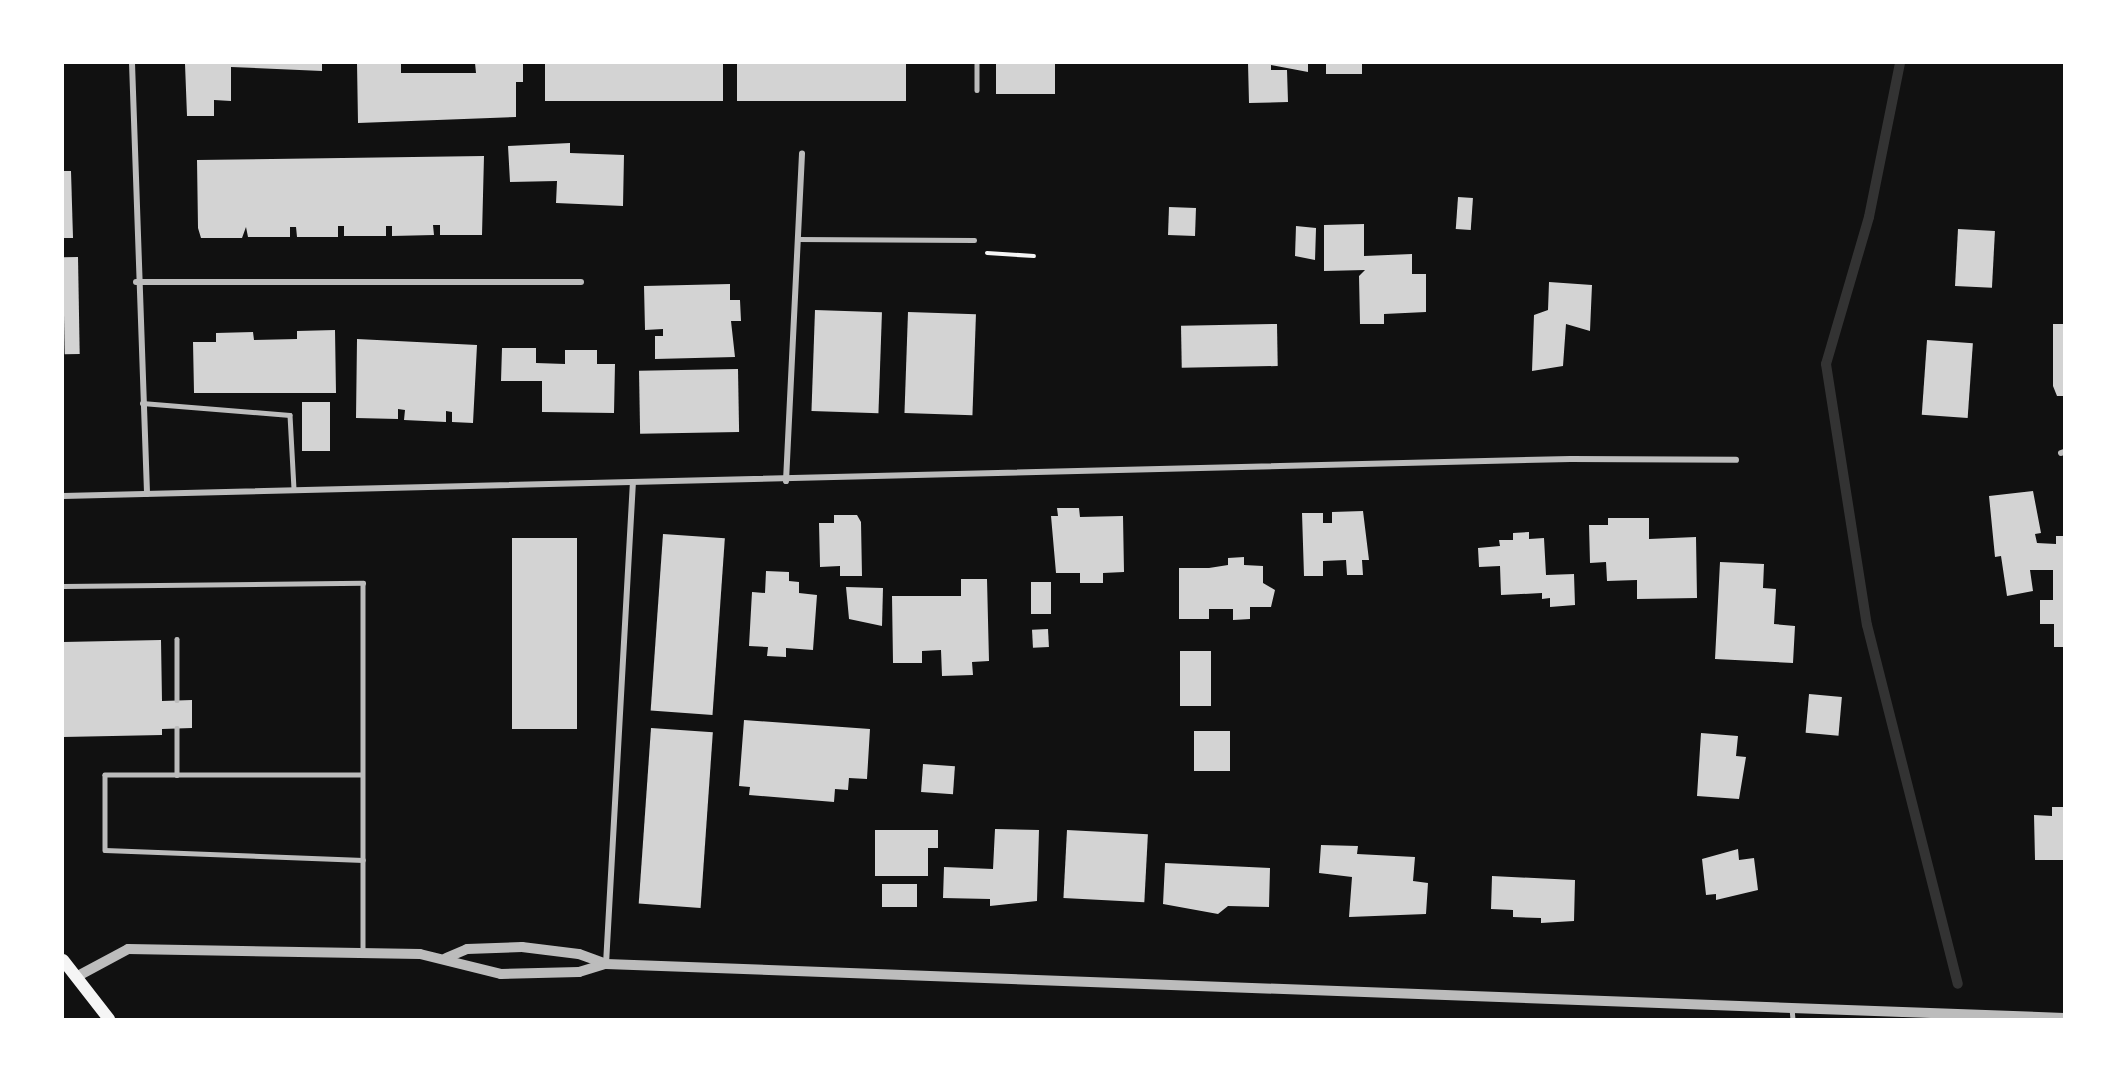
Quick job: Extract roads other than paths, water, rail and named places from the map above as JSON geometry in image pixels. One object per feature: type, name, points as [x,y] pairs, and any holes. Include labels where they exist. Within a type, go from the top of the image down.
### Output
[{"type":"main road","points":[[63,960],[108,1019]]},
{"type":"street","points":[[132,63],[136,282],[147,494]]},
{"type":"street","points":[[786,481],[802,153]]},
{"type":"street","points":[[136,282],[581,282]]},
{"type":"street","points":[[63,496],[633,485],[1547,460],[1736,460]]},
{"type":"street","points":[[606,964],[633,485]]},
{"type":"street","points":[[446,958],[467,949],[522,947],[579,954],[606,964],[1792,1013],[2064,1018]]},
{"type":"street","points":[[76,977],[128,949],[363,952],[446,958],[501,974],[579,972],[606,964]]},
{"type":"lane","points":[[977,63],[977,90]]},
{"type":"lane","points":[[797,239],[974,240]]},
{"type":"lane","points":[[142,403],[290,415],[294,490]]},
{"type":"lane","points":[[63,586],[363,583],[363,952]]},
{"type":"lane","points":[[177,639],[177,700]]},
{"type":"lane","points":[[177,728],[177,775]]},
{"type":"lane","points":[[362,775],[105,775],[105,850],[363,860]]},
{"type":"waterway","points":[[1900,63],[1869,217],[1826,364],[1867,625],[1958,984]]}]
